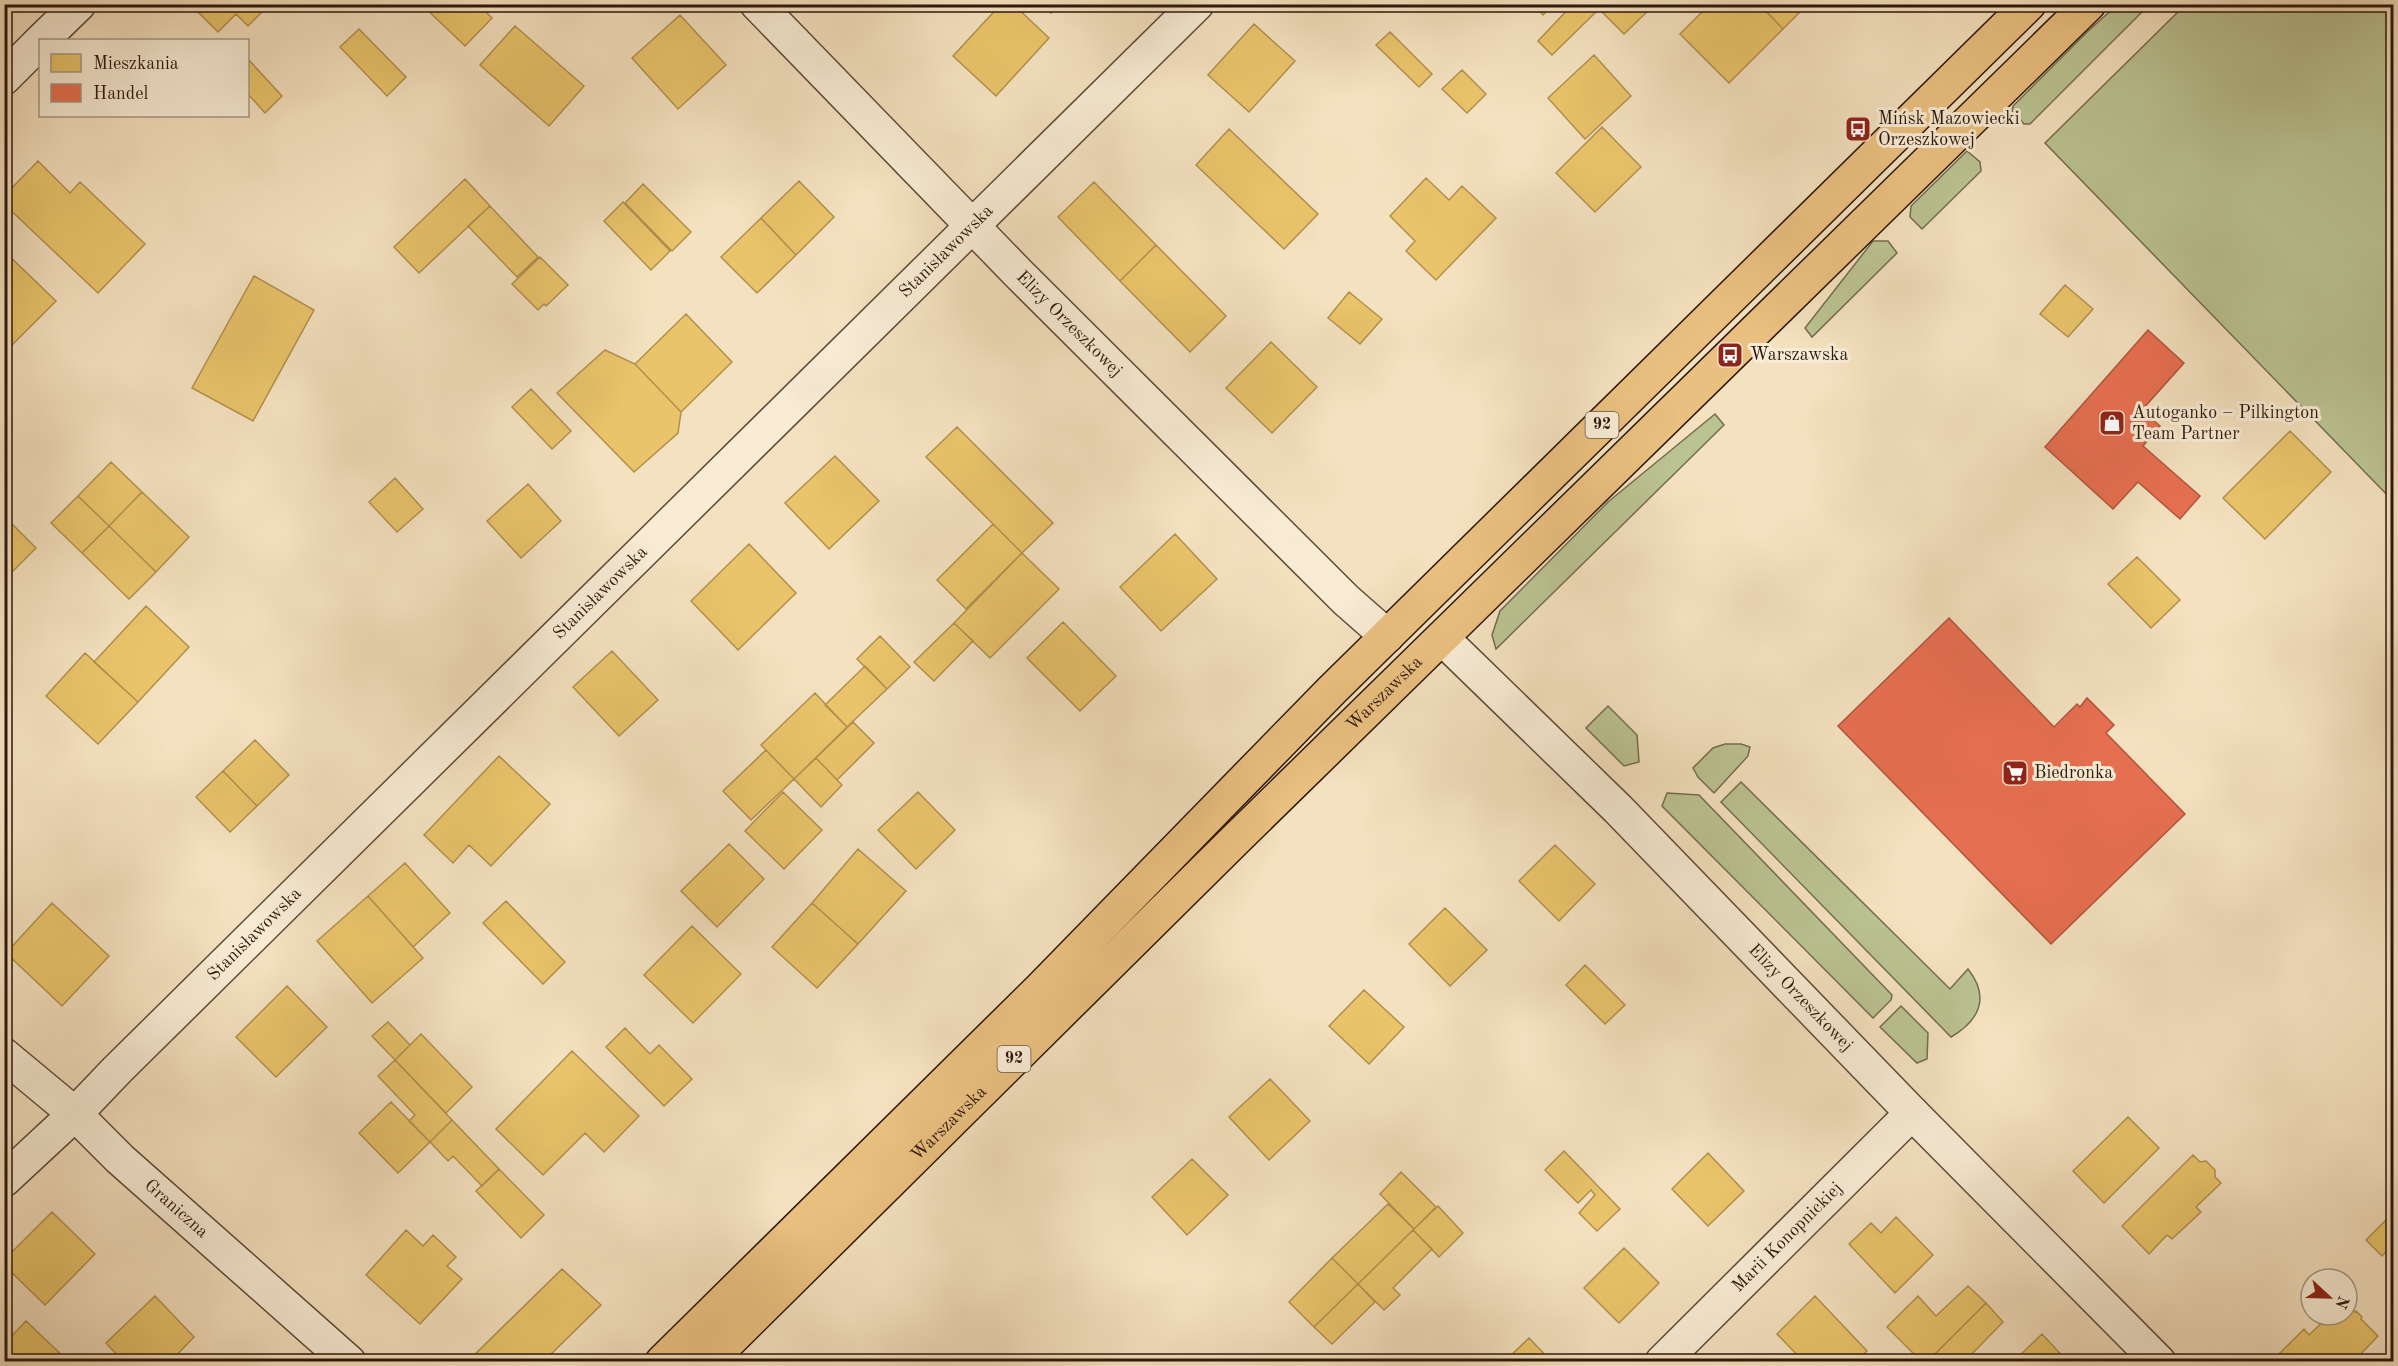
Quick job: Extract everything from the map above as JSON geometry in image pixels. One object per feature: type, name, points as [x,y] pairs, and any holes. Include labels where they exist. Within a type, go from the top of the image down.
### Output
[{"type":"main road","name":"Warszawska","points":[[662,1362],[1049,981],[1387,636],[2029,4]]},
{"type":"main road","name":"Warszawska","points":[[708,1362],[1472,608],[2089,4]]},
{"type":"main road","points":[[1387,636],[1472,608]]},
{"type":"street","points":[[43,39],[79,4]]},
{"type":"street","name":"Elizy Orzeszkowej","points":[[757,4],[1018,273],[1304,558],[1387,636]]},
{"type":"street","name":"Stanisławowska","points":[[4,1180],[75,1114],[1197,4]]},
{"type":"street","points":[[4,78],[39,43]]},
{"type":"street","name":"Elizy Orzeszkowej","points":[[1442,638],[1618,809],[1912,1113],[2159,1362]]},
{"type":"street","name":"Graniczna","points":[[4,1055],[75,1114],[120,1159],[349,1362]]},
{"type":"street","name":"Marii Konopnickiej","points":[[1662,1362],[1912,1113]]},
{"type":"green space","points":[[2118,4],[2149,5],[2030,124],[2024,124],[2012,111],[2013,106]]},
{"type":"green space","points":[[2185,5],[2393,5],[2393,501],[2045,143]]},
{"type":"green space","points":[[1967,151],[1980,162],[1981,171],[1922,229],[1910,217],[1911,206]]},
{"type":"green space","points":[[1873,241],[1888,241],[1897,253],[1812,337],[1805,328]]},
{"type":"green space","points":[[1715,414],[1724,425],[1496,649],[1492,635],[1500,611],[1608,502]]},
{"type":"green space","points":[[1608,706],[1637,735],[1639,762],[1624,766],[1586,728]]},
{"type":"green space","points":[[1725,744],[1741,744],[1750,747],[1748,756],[1714,793],[1698,777],[1693,768],[1713,748]]},
{"type":"green space","points":[[1741,782],[1950,989],[1968,969],[1975,979],[1980,998],[1979,1007],[1969,1023],[1951,1037],[1721,802]]},
{"type":"green space","points":[[1667,793],[1699,795],[1892,995],[1891,1000],[1873,1018],[1662,806]]},
{"type":"green space","points":[[1901,1006],[1928,1033],[1927,1059],[1917,1063],[1880,1027]]},
{"type":"building: Mieszkania","points":[[190,4],[269,5],[248,26],[236,14],[218,32]]},
{"type":"building: Mieszkania","points":[[421,4],[478,4],[492,18],[465,46]]},
{"type":"building: Mieszkania","points":[[1001,4],[1013,4],[1049,38],[996,96],[953,56]]},
{"type":"building: Mieszkania","points":[[1042,4],[1060,4],[1051,13]]},
{"type":"building: Mieszkania","points":[[1533,4],[1554,4],[1543,15]]},
{"type":"building: Mieszkania","points":[[1573,4],[1594,4],[1599,9],[1552,55],[1538,41]]},
{"type":"building: Mieszkania","points":[[1594,4],[1647,4],[1651,8],[1624,34]]},
{"type":"building: Mieszkania","points":[[1710,4],[1759,4],[1783,29],[1729,83],[1680,34]]},
{"type":"building: Mieszkania","points":[[1759,4],[1808,4],[1783,29]]},
{"type":"building: Mieszkania","points":[[680,15],[726,65],[678,109],[632,58]]},
{"type":"building: Mieszkania","points":[[1254,24],[1295,61],[1249,112],[1208,75]]},
{"type":"building: Mieszkania","points":[[515,26],[584,86],[549,126],[480,65]]},
{"type":"building: Mieszkania","points":[[359,29],[406,77],[387,96],[340,47]]},
{"type":"building: Mieszkania","points":[[1390,32],[1432,74],[1419,87],[1376,45]]},
{"type":"building: Mieszkania","points":[[1594,55],[1631,96],[1585,139],[1548,98]]},
{"type":"building: Mieszkania","points":[[249,60],[282,96],[265,113],[249,95]]},
{"type":"building: Mieszkania","points":[[1462,70],[1486,94],[1467,113],[1442,89]]},
{"type":"building: Mieszkania","points":[[1602,127],[1641,167],[1595,212],[1556,173]]},
{"type":"building: Mieszkania","points":[[1229,129],[1318,214],[1284,249],[1196,165]]},
{"type":"building: Mieszkania","points":[[38,161],[70,193],[80,182],[145,244],[98,293],[4,204],[4,196]]},
{"type":"building: Mieszkania","points":[[1426,178],[1449,200],[1462,186],[1496,218],[1436,280],[1406,251],[1415,241],[1390,216]]},
{"type":"building: Mieszkania","points":[[465,179],[490,206],[419,273],[394,247]]},
{"type":"building: Mieszkania","points":[[799,181],[834,217],[796,255],[761,218]]},
{"type":"building: Mieszkania","points":[[1094,182],[1156,245],[1120,281],[1058,217]]},
{"type":"building: Mieszkania","points":[[643,184],[691,232],[672,251],[625,203]]},
{"type":"building: Mieszkania","points":[[623,202],[670,251],[651,270],[604,221]]},
{"type":"building: Mieszkania","points":[[490,206],[538,257],[517,277],[468,226]]},
{"type":"building: Mieszkania","points":[[761,218],[796,255],[757,293],[721,257]]},
{"type":"building: Mieszkania","points":[[1156,245],[1226,316],[1190,352],[1120,281]]},
{"type":"building: Mieszkania","points":[[4,251],[56,301],[4,353]]},
{"type":"building: Mieszkania","points":[[540,257],[568,285],[546,306],[544,304],[538,310],[512,284]]},
{"type":"building: Mieszkania","points":[[254,276],[314,310],[253,421],[192,388]]},
{"type":"building: Mieszkania","points":[[2065,285],[2093,309],[2068,337],[2040,314]]},
{"type":"building: Mieszkania","points":[[1349,292],[1382,319],[1360,344],[1328,318]]},
{"type":"building: Mieszkania","points":[[686,314],[732,362],[681,412],[635,364]]},
{"type":"building: Mieszkania","points":[[1271,342],[1317,387],[1272,433],[1226,388]]},
{"type":"building: Mieszkania","points":[[605,350],[635,364],[681,412],[678,433],[634,472],[557,393]]},
{"type":"building: Mieszkania","points":[[531,389],[571,431],[552,449],[512,407]]},
{"type":"building: Mieszkania","points":[[957,427],[1053,523],[1022,553],[926,457]]},
{"type":"building: Mieszkania","points":[[2290,431],[2331,472],[2265,539],[2223,498]]},
{"type":"building: Mieszkania","points":[[835,456],[879,501],[829,549],[785,503]]},
{"type":"building: Mieszkania","points":[[111,462],[142,492],[109,526],[78,496]]},
{"type":"building: Mieszkania","points":[[395,478],[423,509],[397,532],[369,502]]},
{"type":"building: Mieszkania","points":[[528,484],[561,521],[521,558],[487,521]]},
{"type":"building: Mieszkania","points":[[142,492],[189,537],[156,572],[109,526]]},
{"type":"building: Mieszkania","points":[[78,496],[109,526],[82,553],[51,523]]},
{"type":"building: Mieszkania","points":[[4,516],[36,548],[4,580]]},
{"type":"building: Mieszkania","points":[[993,524],[1022,553],[966,609],[937,580]]},
{"type":"building: Mieszkania","points":[[109,526],[156,572],[129,599],[82,553]]},
{"type":"building: Mieszkania","points":[[1175,534],[1217,579],[1161,631],[1120,587]]},
{"type":"building: Mieszkania","points":[[749,544],[796,593],[738,650],[691,601]]},
{"type":"building: Mieszkania","points":[[1022,553],[1059,589],[990,658],[954,623]]},
{"type":"building: Mieszkania","points":[[2137,557],[2180,600],[2151,628],[2108,584]]},
{"type":"building: Mieszkania","points":[[146,606],[189,647],[138,702],[94,662]]},
{"type":"building: Mieszkania","points":[[1063,622],[1116,676],[1080,711],[1027,658]]},
{"type":"building: Mieszkania","points":[[954,623],[973,641],[934,681],[914,662]]},
{"type":"building: Mieszkania","points":[[880,636],[910,667],[887,689],[857,659]]},
{"type":"building: Mieszkania","points":[[612,651],[658,700],[619,736],[573,687]]},
{"type":"building: Mieszkania","points":[[85,653],[138,702],[98,744],[46,696]]},
{"type":"building: Mieszkania","points":[[865,666],[887,689],[847,727],[825,705]]},
{"type":"building: Mieszkania","points":[[815,693],[847,727],[794,779],[761,745]]},
{"type":"building: Mieszkania","points":[[853,722],[874,743],[837,780],[816,758]]},
{"type":"building: Mieszkania","points":[[255,740],[289,775],[257,806],[223,771]]},
{"type":"building: Mieszkania","points":[[766,750],[794,779],[751,820],[723,791]]},
{"type":"building: Mieszkania","points":[[499,756],[550,804],[491,866],[469,845],[453,863],[424,835]]},
{"type":"building: Mieszkania","points":[[816,758],[842,785],[821,807],[794,779]]},
{"type":"building: Mieszkania","points":[[223,771],[257,806],[230,832],[196,797]]},
{"type":"building: Mieszkania","points":[[783,792],[822,830],[784,869],[745,831]]},
{"type":"building: Mieszkania","points":[[918,792],[955,830],[916,869],[878,830]]},
{"type":"building: Mieszkania","points":[[729,844],[764,879],[717,927],[681,891]]},
{"type":"building: Mieszkania","points":[[1555,845],[1595,884],[1559,921],[1519,881]]},
{"type":"building: Mieszkania","points":[[858,849],[906,891],[858,944],[812,903]]},
{"type":"building: Mieszkania","points":[[405,863],[450,913],[413,947],[368,896]]},
{"type":"building: Mieszkania","points":[[368,896],[423,958],[372,1003],[317,941]]},
{"type":"building: Mieszkania","points":[[506,901],[565,962],[543,984],[483,923]]},
{"type":"building: Mieszkania","points":[[52,903],[109,956],[62,1006],[6,953]]},
{"type":"building: Mieszkania","points":[[812,903],[858,944],[817,988],[772,947]]},
{"type":"building: Mieszkania","points":[[1445,908],[1487,950],[1450,986],[1409,944]]},
{"type":"building: Mieszkania","points":[[692,926],[741,974],[693,1023],[644,975]]},
{"type":"building: Mieszkania","points":[[1585,965],[1625,1005],[1605,1024],[1566,985]]},
{"type":"building: Mieszkania","points":[[287,986],[327,1027],[276,1077],[236,1037]]},
{"type":"building: Mieszkania","points":[[1364,990],[1404,1027],[1369,1064],[1329,1026]]},
{"type":"building: Mieszkania","points":[[388,1022],[410,1045],[395,1060],[372,1036]]},
{"type":"building: Mieszkania","points":[[625,1028],[650,1054],[659,1045],[692,1079],[664,1106],[606,1047]]},
{"type":"building: Mieszkania","points":[[421,1034],[472,1087],[446,1113],[395,1060]]},
{"type":"building: Mieszkania","points":[[572,1051],[639,1116],[604,1152],[585,1133],[543,1175],[496,1129]]},
{"type":"building: Mieszkania","points":[[395,1060],[452,1120],[430,1142],[409,1121],[415,1115],[378,1076]]},
{"type":"building: Mieszkania","points":[[1270,1079],[1310,1121],[1269,1160],[1229,1117]]},
{"type":"building: Mieszkania","points":[[391,1102],[430,1142],[398,1173],[359,1133]]},
{"type":"building: Mieszkania","points":[[2128,1117],[2159,1148],[2104,1203],[2073,1171]]},
{"type":"building: Mieszkania","points":[[452,1120],[499,1169],[482,1186],[453,1156],[448,1161],[430,1142]]},
{"type":"building: Mieszkania","points":[[1564,1151],[1620,1209],[1597,1231],[1579,1213],[1595,1195],[1591,1190],[1578,1203],[1545,1170]]},
{"type":"building: Mieszkania","points":[[1708,1153],[1744,1191],[1708,1226],[1672,1189]]},
{"type":"building: Mieszkania","points":[[2193,1155],[2200,1162],[2206,1161],[2215,1170],[2215,1177],[2221,1183],[2196,1207],[2201,1212],[2172,1239],[2167,1235],[2149,1254],[2122,1226]]},
{"type":"building: Mieszkania","points":[[1192,1159],[1228,1195],[1187,1235],[1152,1197]]},
{"type":"building: Mieszkania","points":[[499,1169],[544,1215],[521,1238],[476,1191]]},
{"type":"building: Mieszkania","points":[[1401,1172],[1436,1207],[1414,1229],[1380,1194]]},
{"type":"building: Mieszkania","points":[[1388,1204],[1414,1229],[1358,1284],[1332,1258]]},
{"type":"building: Mieszkania","points":[[1438,1206],[1463,1233],[1439,1257],[1413,1230]]},
{"type":"building: Mieszkania","points":[[52,1212],[95,1254],[45,1305],[4,1265],[4,1260]]},
{"type":"building: Mieszkania","points":[[2392,1214],[2394,1216],[2394,1251],[2390,1248],[2382,1256],[2366,1240]]},
{"type":"building: Mieszkania","points":[[1896,1217],[1933,1255],[1895,1293],[1849,1244],[1871,1223],[1881,1233]]},
{"type":"building: Mieszkania","points":[[406,1230],[423,1246],[433,1235],[456,1257],[447,1266],[462,1279],[420,1324],[366,1275]]},
{"type":"building: Mieszkania","points":[[1413,1230],[1432,1249],[1393,1288],[1400,1295],[1384,1310],[1358,1284]]},
{"type":"building: Mieszkania","points":[[1624,1248],[1659,1283],[1619,1323],[1584,1288]]},
{"type":"building: Mieszkania","points":[[1332,1258],[1358,1284],[1314,1327],[1289,1302]]},
{"type":"building: Mieszkania","points":[[562,1269],[601,1305],[543,1362],[467,1362]]},
{"type":"building: Mieszkania","points":[[1358,1284],[1375,1302],[1332,1344],[1314,1327]]},
{"type":"building: Mieszkania","points":[[1968,1286],[1986,1303],[1927,1362],[1922,1362],[1887,1327],[1918,1296],[1936,1316]]},
{"type":"building: Mieszkania","points":[[155,1296],[194,1337],[170,1362],[124,1362],[106,1343]]},
{"type":"building: Mieszkania","points":[[1815,1296],[1867,1351],[1856,1362],[1804,1362],[1777,1334]]},
{"type":"building: Mieszkania","points":[[1986,1303],[2003,1322],[1970,1356],[1976,1362],[1927,1362]]},
{"type":"building: Mieszkania","points":[[2359,1314],[2378,1336],[2353,1362],[2271,1362],[2304,1329],[2309,1335],[2317,1327],[2359,1327]]},
{"type":"building: Mieszkania","points":[[26,1321],[69,1362],[17,1362],[4,1350],[4,1344]]},
{"type":"building: Mieszkania","points":[[2042,1334],[2068,1362],[2013,1362]]},
{"type":"building: Mieszkania","points":[[1529,1338],[1552,1362],[1504,1362]]},
{"type":"building: Handel","name":"Autoganko – Pilkington Team Partner","points":[[2148,330],[2184,363],[2142,410],[2160,426],[2143,446],[2200,496],[2180,519],[2138,482],[2113,509],[2045,447]]},
{"type":"building: Handel","name":"Biedronka","points":[[1949,618],[2054,727],[2077,704],[2080,707],[2087,698],[2114,725],[2106,733],[2185,814],[2051,944],[1838,726]]},
{"type":"place","name":"Mińsk Mazowiecki Orzeszkowej","points":[[1858,129]]},
{"type":"place","name":"Warszawska","points":[[1730,355]]},
{"type":"place","name":"Autoganko – Pilkington Team Partner","points":[[2112,423]]},
{"type":"place","name":"Biedronka","points":[[2015,773]]}]
